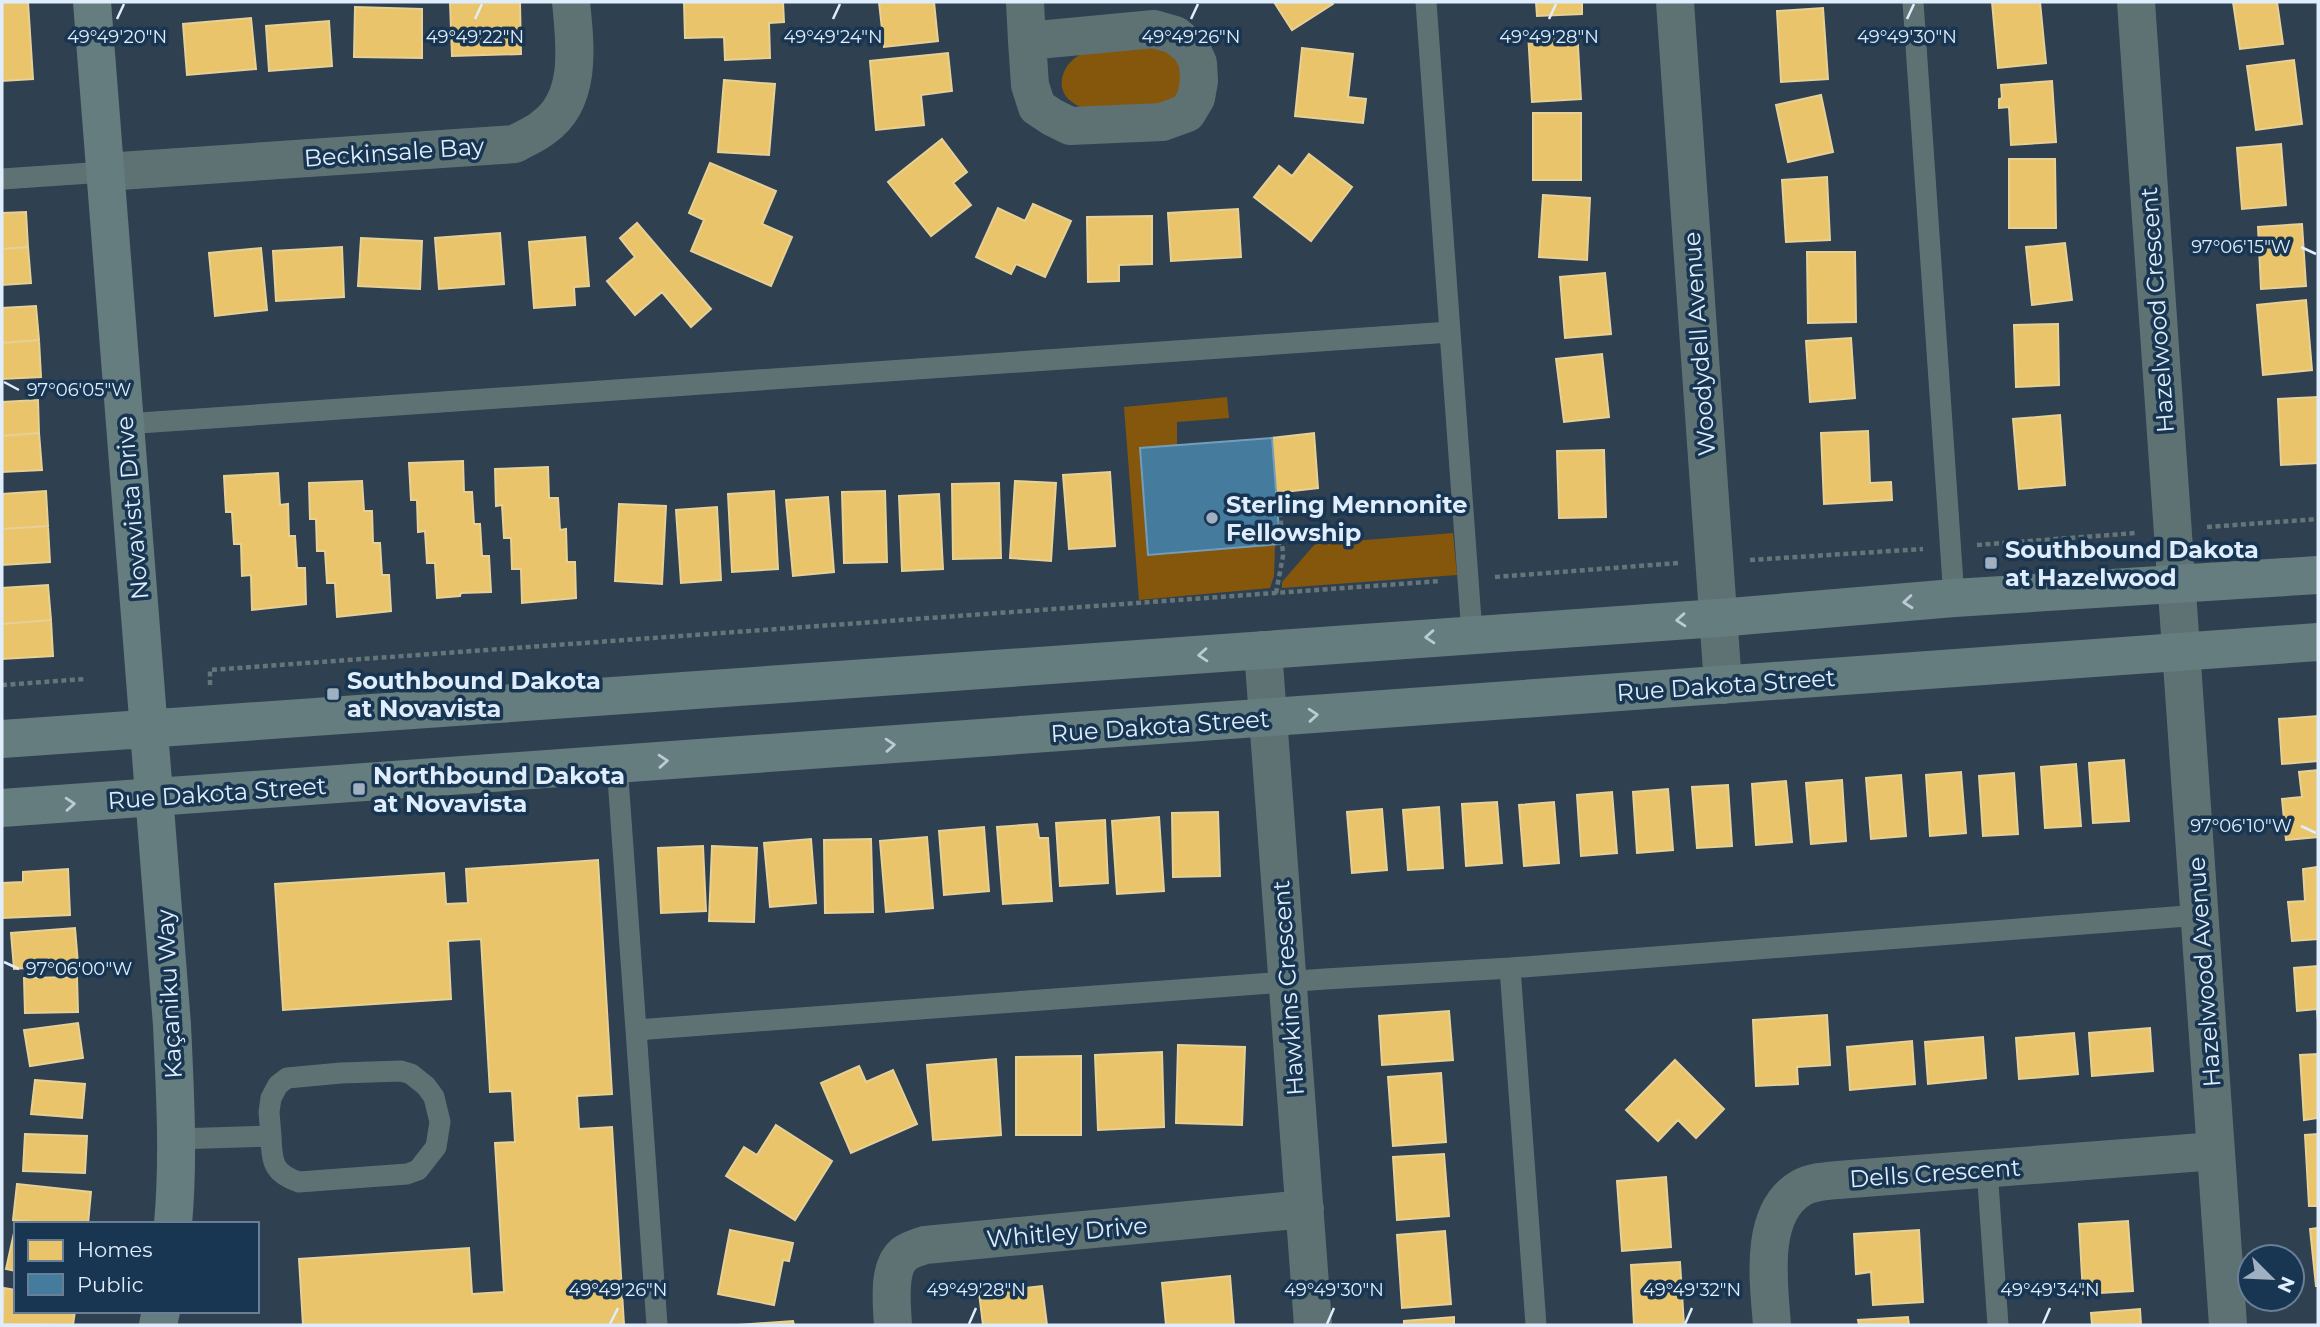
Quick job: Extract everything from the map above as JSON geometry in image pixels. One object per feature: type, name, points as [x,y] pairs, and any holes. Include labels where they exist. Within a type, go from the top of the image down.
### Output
[{"type":"main road","name":"Novavista Drive","points":[[92,2],[153,763]]},
{"type":"main road","name":"Rue Dakota Street","points":[[2,740],[153,763],[617,764],[1268,718],[1723,685],[2179,619],[2318,575]]},
{"type":"main road","name":"Rue Dakota Street","points":[[2,808],[153,763],[1264,650],[1718,618],[1954,598],[2179,619],[2318,642]]},
{"type":"main road","name":"Kaçaniku Way","points":[[153,763],[172,1025],[176,1139],[173,1222]]},
{"type":"street","name":"Beckinsale Bay","points":[[105,172],[515,144],[545,127],[559,113],[570,87],[576,58],[571,2]]},
{"type":"street","points":[[1025,2],[1027,41]]},
{"type":"street","name":"Woodydell Avenue","points":[[1675,2],[1723,685]]},
{"type":"street","name":"Hazelwood Crescent","points":[[2136,2],[2179,619]]},
{"type":"street","name":"Hazelwood Avenue","points":[[2179,619],[2228,1325]]},
{"type":"street","name":"Hawkins Crescent","points":[[1264,650],[1313,1325]]},
{"type":"street","name":"Dells Crescent","points":[[1772,1325],[1768,1255],[1776,1222],[1785,1202],[1801,1188],[1818,1182],[2216,1151]]},
{"type":"street","name":"Whitley Drive","points":[[893,1325],[893,1274],[904,1254],[925,1245],[1305,1209]]},
{"type":"lane","points":[[1426,2],[1472,634]]},
{"type":"lane","points":[[1913,2],[1954,598]]},
{"type":"lane","points":[[2,179],[105,172]]},
{"type":"lane","points":[[125,424],[1450,332]]},
{"type":"lane","points":[[617,764],[657,1325]]},
{"type":"lane","points":[[636,1030],[1510,968],[2200,915]]},
{"type":"lane","points":[[1510,968],[1536,1325]]},
{"type":"lane","points":[[401,1071],[411,1074],[426,1086],[434,1097],[440,1122],[436,1147],[418,1170],[407,1174],[299,1182],[276,1168],[272,1159],[271,1136],[269,1112],[271,1098],[278,1085],[288,1078],[341,1073],[401,1071]]},
{"type":"lane","points":[[176,1139],[271,1136]]},
{"type":"lane","points":[[1987,1168],[1998,1325]]},
{"type":"path","points":[[1276,593],[1283,556],[1279,492]]},
{"type":"path","points":[[210,685],[210,670],[2318,519]]},
{"type":"path","points":[[2,685],[85,679]]},
{"type":"shaded area","points":[[1161,47],[1178,53],[1183,92],[1167,102],[1127,108],[1085,108],[1073,103],[1063,90],[1063,75],[1066,69],[1070,62],[1082,54]]},
{"type":"shaded area","points":[[1227,397],[1229,418],[1177,422],[1177,446],[1140,449],[1148,554],[1275,545],[1274,576],[1270,588],[1139,600],[1124,407]]},
{"type":"shaded area","points":[[1453,533],[1457,575],[1282,588],[1282,582],[1315,544]]},
{"type":"building: Homes","points":[[2,2],[28,2],[33,79],[2,81]]},
{"type":"building: Homes","points":[[450,2],[520,2],[521,54],[452,56]]},
{"type":"building: Homes","points":[[684,2],[783,2],[784,22],[769,23],[770,58],[725,60],[724,37],[685,38]]},
{"type":"building: Homes","points":[[879,2],[934,2],[938,41],[884,47]]},
{"type":"building: Homes","points":[[1274,2],[1332,2],[1333,4],[1292,30]]},
{"type":"building: Homes","points":[[1536,2],[1582,2],[1582,14],[1537,16]]},
{"type":"building: Homes","points":[[1992,2],[2040,2],[2046,63],[1998,68]]},
{"type":"building: Homes","points":[[2233,2],[2277,2],[2283,44],[2240,49]]},
{"type":"building: Homes","points":[[355,7],[422,9],[422,58],[354,57]]},
{"type":"building: Homes","points":[[1823,8],[1828,79],[1781,82],[1777,11]]},
{"type":"building: Homes","points":[[251,18],[256,69],[187,75],[183,24]]},
{"type":"building: Homes","points":[[329,21],[332,66],[269,71],[266,26]]},
{"type":"building: Homes","points":[[1577,29],[1581,99],[1532,102],[1528,32]]},
{"type":"building: Homes","points":[[1302,48],[1353,54],[1348,97],[1366,99],[1363,123],[1295,116]]},
{"type":"building: Homes","points":[[948,53],[952,91],[921,95],[924,125],[876,130],[870,61]]},
{"type":"building: Homes","points":[[2294,60],[2302,124],[2256,130],[2247,66]]},
{"type":"building: Homes","points":[[724,80],[775,84],[769,155],[718,152]]},
{"type":"building: Homes","points":[[2052,81],[2056,142],[2011,145],[2009,107],[1999,108],[1999,99],[2002,98],[2001,85]]},
{"type":"building: Homes","points":[[1821,95],[1833,152],[1788,162],[1776,105]]},
{"type":"building: Homes","points":[[1533,113],[1581,113],[1581,180],[1533,180]]},
{"type":"building: Homes","points":[[942,139],[967,172],[953,183],[971,205],[931,236],[888,182]]},
{"type":"building: Homes","points":[[2281,144],[2286,205],[2242,209],[2237,148]]},
{"type":"building: Homes","points":[[1309,154],[1352,187],[1311,241],[1254,197],[1279,166],[1292,176]]},
{"type":"building: Homes","points":[[2009,159],[2055,159],[2056,228],[2009,228]]},
{"type":"building: Homes","points":[[710,163],[776,191],[762,224],[792,237],[771,286],[691,251],[704,220],[689,213]]},
{"type":"building: Homes","points":[[1827,177],[1830,240],[1786,242],[1782,180]]},
{"type":"building: Homes","points":[[1543,195],[1590,198],[1587,260],[1539,257]]},
{"type":"building: Homes","points":[[1033,204],[1071,221],[1045,277],[1016,264],[1011,274],[976,257],[998,208],[1025,221]]},
{"type":"building: Homes","points":[[1238,209],[1241,257],[1171,261],[1168,213]]},
{"type":"building: Homes","points":[[26,212],[28,247],[2,249],[2,213]]},
{"type":"building: Homes","points":[[1152,216],[1152,264],[1119,265],[1119,281],[1088,282],[1087,217]]},
{"type":"building: Homes","points":[[637,223],[711,309],[691,327],[662,292],[635,315],[607,281],[635,257],[620,238]]},
{"type":"building: Homes","points":[[2302,224],[2306,286],[2261,289],[2258,227]]},
{"type":"building: Homes","points":[[500,233],[504,284],[439,289],[435,238]]},
{"type":"building: Homes","points":[[585,237],[589,286],[574,287],[575,305],[534,308],[529,242]]},
{"type":"building: Homes","points":[[361,238],[422,241],[420,289],[358,286]]},
{"type":"building: Homes","points":[[2065,243],[2072,300],[2032,305],[2026,247]]},
{"type":"building: Homes","points":[[28,247],[31,283],[2,285],[2,249]]},
{"type":"building: Homes","points":[[342,247],[344,297],[276,301],[273,251]]},
{"type":"building: Homes","points":[[261,248],[267,310],[215,316],[209,253]]},
{"type":"building: Homes","points":[[1807,252],[1855,252],[1856,322],[1808,323]]},
{"type":"building: Homes","points":[[1605,273],[1611,334],[1565,338],[1560,277]]},
{"type":"building: Homes","points":[[2306,300],[2312,370],[2263,375],[2257,305]]},
{"type":"building: Homes","points":[[36,306],[39,340],[2,343],[2,308]]},
{"type":"building: Homes","points":[[2058,324],[2059,385],[2016,387],[2014,325]]},
{"type":"building: Homes","points":[[1851,338],[1855,398],[1810,402],[1806,341]]},
{"type":"building: Homes","points":[[39,340],[41,377],[2,379],[2,343]]},
{"type":"building: Homes","points":[[1602,354],[1609,417],[1564,422],[1556,359]]},
{"type":"building: Homes","points":[[2318,397],[2318,463],[2281,465],[2278,399]]},
{"type":"building: Homes","points":[[38,400],[39,433],[2,436],[2,402]]},
{"type":"building: Homes","points":[[2060,415],[2065,485],[2019,489],[2013,419]]},
{"type":"building: Homes","points":[[1868,431],[1870,483],[1891,482],[1892,500],[1824,504],[1821,433]]},
{"type":"building: Homes","points":[[39,433],[42,470],[2,472],[2,436]]},
{"type":"building: Homes","points":[[1314,433],[1318,488],[1276,493],[1272,438]]},
{"type":"building: Homes","points":[[1604,450],[1606,517],[1559,518],[1557,451]]},
{"type":"building: Homes","points":[[463,461],[464,492],[472,492],[474,524],[480,524],[482,556],[489,556],[491,592],[461,593],[460,596],[437,598],[435,563],[427,563],[425,531],[418,532],[417,500],[411,500],[409,463]]},
{"type":"building: Homes","points":[[548,467],[549,498],[558,498],[560,530],[566,529],[567,562],[575,562],[576,598],[522,603],[521,569],[512,569],[511,538],[504,538],[502,505],[496,506],[495,469]]},
{"type":"building: Homes","points":[[1110,472],[1115,546],[1069,549],[1063,475]]},
{"type":"building: Homes","points":[[278,473],[280,505],[288,504],[289,536],[295,536],[297,568],[305,568],[306,604],[252,610],[251,575],[242,576],[241,544],[234,544],[232,512],[226,512],[224,476]]},
{"type":"building: Homes","points":[[362,481],[364,511],[372,511],[373,543],[380,543],[382,575],[389,575],[391,611],[337,617],[335,583],[327,583],[325,551],[317,551],[316,519],[310,519],[309,483]]},
{"type":"building: Homes","points":[[1015,481],[1056,483],[1051,561],[1010,558]]},
{"type":"building: Homes","points":[[999,483],[1001,558],[953,559],[952,484]]},
{"type":"building: Homes","points":[[46,491],[48,526],[2,529],[2,494]]},
{"type":"building: Homes","points":[[774,491],[778,569],[732,572],[728,494]]},
{"type":"building: Homes","points":[[885,491],[887,562],[844,563],[842,492]]},
{"type":"building: Homes","points":[[939,494],[943,569],[902,571],[899,496]]},
{"type":"building: Homes","points":[[828,497],[834,572],[793,576],[786,500]]},
{"type":"building: Homes","points":[[619,504],[666,506],[662,584],[615,581]]},
{"type":"building: Homes","points":[[717,507],[721,580],[681,583],[676,510]]},
{"type":"building: Homes","points":[[48,526],[50,562],[2,565],[2,529]]},
{"type":"building: Homes","points":[[48,585],[51,620],[2,624],[2,588]]},
{"type":"building: Homes","points":[[51,620],[53,656],[2,659],[2,624]]},
{"type":"building: Homes","points":[[2318,716],[2318,761],[2282,764],[2279,719]]},
{"type":"building: Homes","points":[[2124,760],[2129,821],[2093,823],[2089,763]]},
{"type":"building: Homes","points":[[2076,764],[2081,826],[2045,828],[2041,767]]},
{"type":"building: Homes","points":[[2318,770],[2318,837],[2286,840],[2282,799],[2302,797],[2299,772]]},
{"type":"building: Homes","points":[[1961,772],[1966,833],[1930,836],[1926,775]]},
{"type":"building: Homes","points":[[2014,773],[2018,834],[1983,836],[1979,776]]},
{"type":"building: Homes","points":[[1901,775],[1906,836],[1871,839],[1866,778]]},
{"type":"building: Homes","points":[[1842,780],[1846,841],[1811,844],[1806,783]]},
{"type":"building: Homes","points":[[1786,781],[1792,842],[1756,845],[1752,784]]},
{"type":"building: Homes","points":[[1728,785],[1732,846],[1697,848],[1692,787]]},
{"type":"building: Homes","points":[[1668,789],[1673,850],[1637,853],[1633,792]]},
{"type":"building: Homes","points":[[1612,792],[1617,853],[1581,856],[1577,795]]},
{"type":"building: Homes","points":[[1497,802],[1502,863],[1466,866],[1462,804]]},
{"type":"building: Homes","points":[[1554,802],[1559,863],[1524,866],[1519,805]]},
{"type":"building: Homes","points":[[1439,807],[1443,868],[1408,870],[1403,810]]},
{"type":"building: Homes","points":[[1382,809],[1387,870],[1352,873],[1347,812]]},
{"type":"building: Homes","points":[[1218,812],[1220,876],[1173,877],[1172,813]]},
{"type":"building: Homes","points":[[1159,817],[1164,891],[1117,894],[1112,821]]},
{"type":"building: Homes","points":[[1105,820],[1108,883],[1060,886],[1056,823]]},
{"type":"building: Homes","points":[[1037,824],[1039,838],[1048,838],[1052,901],[1003,904],[997,827]]},
{"type":"building: Homes","points":[[984,827],[989,891],[944,895],[939,831]]},
{"type":"building: Homes","points":[[927,837],[933,908],[886,912],[880,841]]},
{"type":"building: Homes","points":[[811,839],[816,903],[770,907],[764,843]]},
{"type":"building: Homes","points":[[871,839],[873,912],[825,913],[824,840]]},
{"type":"building: Homes","points":[[703,846],[706,911],[661,913],[658,848]]},
{"type":"building: Homes","points":[[712,846],[757,848],[754,922],[709,921]]},
{"type":"building: Homes","points":[[598,860],[612,1094],[577,1096],[579,1129],[612,1127],[624,1325],[303,1325],[299,1259],[469,1248],[472,1294],[504,1292],[495,1143],[515,1142],[512,1091],[490,1092],[481,939],[448,941],[451,999],[283,1010],[275,884],[444,873],[446,904],[468,903],[466,869]]},
{"type":"building: Homes","points":[[2318,867],[2318,939],[2292,941],[2288,902],[2305,901],[2303,869]]},
{"type":"building: Homes","points":[[68,869],[70,915],[2,918],[2,883],[23,882],[23,872]]},
{"type":"building: Homes","points":[[75,928],[78,964],[14,969],[11,933]]},
{"type":"building: Homes","points":[[2318,966],[2318,1021],[2317,1009],[2297,1011],[2294,968]]},
{"type":"building: Homes","points":[[77,977],[78,1012],[25,1013],[24,978]]},
{"type":"building: Homes","points":[[1449,1011],[1453,1060],[1382,1065],[1379,1016]]},
{"type":"building: Homes","points":[[1827,1015],[1830,1065],[1797,1067],[1798,1084],[1756,1086],[1753,1020]]},
{"type":"building: Homes","points":[[78,1023],[83,1058],[30,1066],[24,1030]]},
{"type":"building: Homes","points":[[2150,1028],[2153,1071],[2092,1076],[2089,1033]]},
{"type":"building: Homes","points":[[2074,1033],[2078,1074],[2019,1079],[2016,1038]]},
{"type":"building: Homes","points":[[1983,1037],[1986,1078],[1928,1084],[1925,1042]]},
{"type":"building: Homes","points":[[1912,1041],[1915,1084],[1850,1090],[1847,1047]]},
{"type":"building: Homes","points":[[1178,1045],[1245,1047],[1242,1125],[1176,1123]]},
{"type":"building: Homes","points":[[1162,1052],[1164,1127],[1098,1130],[1095,1055]]},
{"type":"building: Homes","points":[[2318,1054],[2318,1118],[2304,1120],[2300,1055]]},
{"type":"building: Homes","points":[[1081,1056],[1081,1135],[1016,1135],[1016,1057]]},
{"type":"building: Homes","points":[[996,1059],[1001,1135],[933,1140],[927,1065]]},
{"type":"building: Homes","points":[[1675,1060],[1724,1109],[1696,1138],[1678,1120],[1658,1141],[1626,1110]]},
{"type":"building: Homes","points":[[859,1066],[866,1082],[893,1070],[917,1124],[851,1153],[821,1083]]},
{"type":"building: Homes","points":[[1441,1073],[1446,1142],[1393,1146],[1388,1077]]},
{"type":"building: Homes","points":[[35,1080],[85,1084],[82,1118],[31,1114]]},
{"type":"building: Homes","points":[[776,1125],[832,1161],[795,1220],[726,1176],[744,1147],[757,1155]]},
{"type":"building: Homes","points":[[25,1134],[87,1136],[85,1173],[23,1171]]},
{"type":"building: Homes","points":[[2318,1134],[2318,1206],[2309,1206],[2305,1135]]},
{"type":"building: Homes","points":[[1444,1154],[1449,1216],[1397,1220],[1393,1157]]},
{"type":"building: Homes","points":[[1666,1177],[1671,1247],[1622,1251],[1617,1181]]},
{"type":"building: Homes","points":[[17,1184],[91,1192],[88,1222],[13,1220]]},
{"type":"building: Homes","points":[[2128,1221],[2133,1291],[2083,1294],[2079,1224]]},
{"type":"building: Homes","points":[[2318,1228],[2318,1286],[2316,1286],[2310,1229]]},
{"type":"building: Homes","points":[[730,1230],[793,1243],[789,1261],[783,1260],[774,1305],[718,1294]]},
{"type":"building: Homes","points":[[1919,1230],[1923,1302],[1873,1305],[1871,1272],[1856,1274],[1854,1234]]},
{"type":"building: Homes","points":[[1445,1231],[1451,1304],[1402,1308],[1397,1235]]},
{"type":"building: Homes","points":[[14,1233],[14,1271],[6,1269]]},
{"type":"building: Homes","points":[[1680,1262],[1684,1325],[1634,1325],[1631,1265]]},
{"type":"building: Homes","points":[[1230,1276],[1234,1325],[1166,1325],[1162,1283]]},
{"type":"building: Homes","points":[[1042,1286],[1047,1325],[983,1325],[979,1293]]},
{"type":"building: Homes","points":[[4,1288],[14,1290],[14,1313],[75,1313],[73,1325],[2,1324]]},
{"type":"building: Homes","points":[[2140,1309],[2141,1325],[2092,1325],[2091,1313]]},
{"type":"building: Homes","points":[[1454,1317],[1454,1325],[1404,1325],[1404,1321]]},
{"type":"building: Homes","points":[[1908,1317],[1909,1325],[1859,1325],[1858,1320]]},
{"type":"building: Homes","points":[[793,1321],[794,1325],[738,1325]]},
{"type":"building: Public","name":"Sterling Mennonite Fellowship","points":[[1272,438],[1280,544],[1148,555],[1140,448]]},
{"type":"place","name":"Sterling Mennonite Fellowship","points":[[1212,518]]},
{"type":"place","name":"Southbound Dakota at Hazelwood","points":[[1991,563]]},
{"type":"place","name":"Southbound Dakota at Novavista","points":[[333,694]]},
{"type":"place","name":"Northbound Dakota at Novavista","points":[[359,789]]}]
